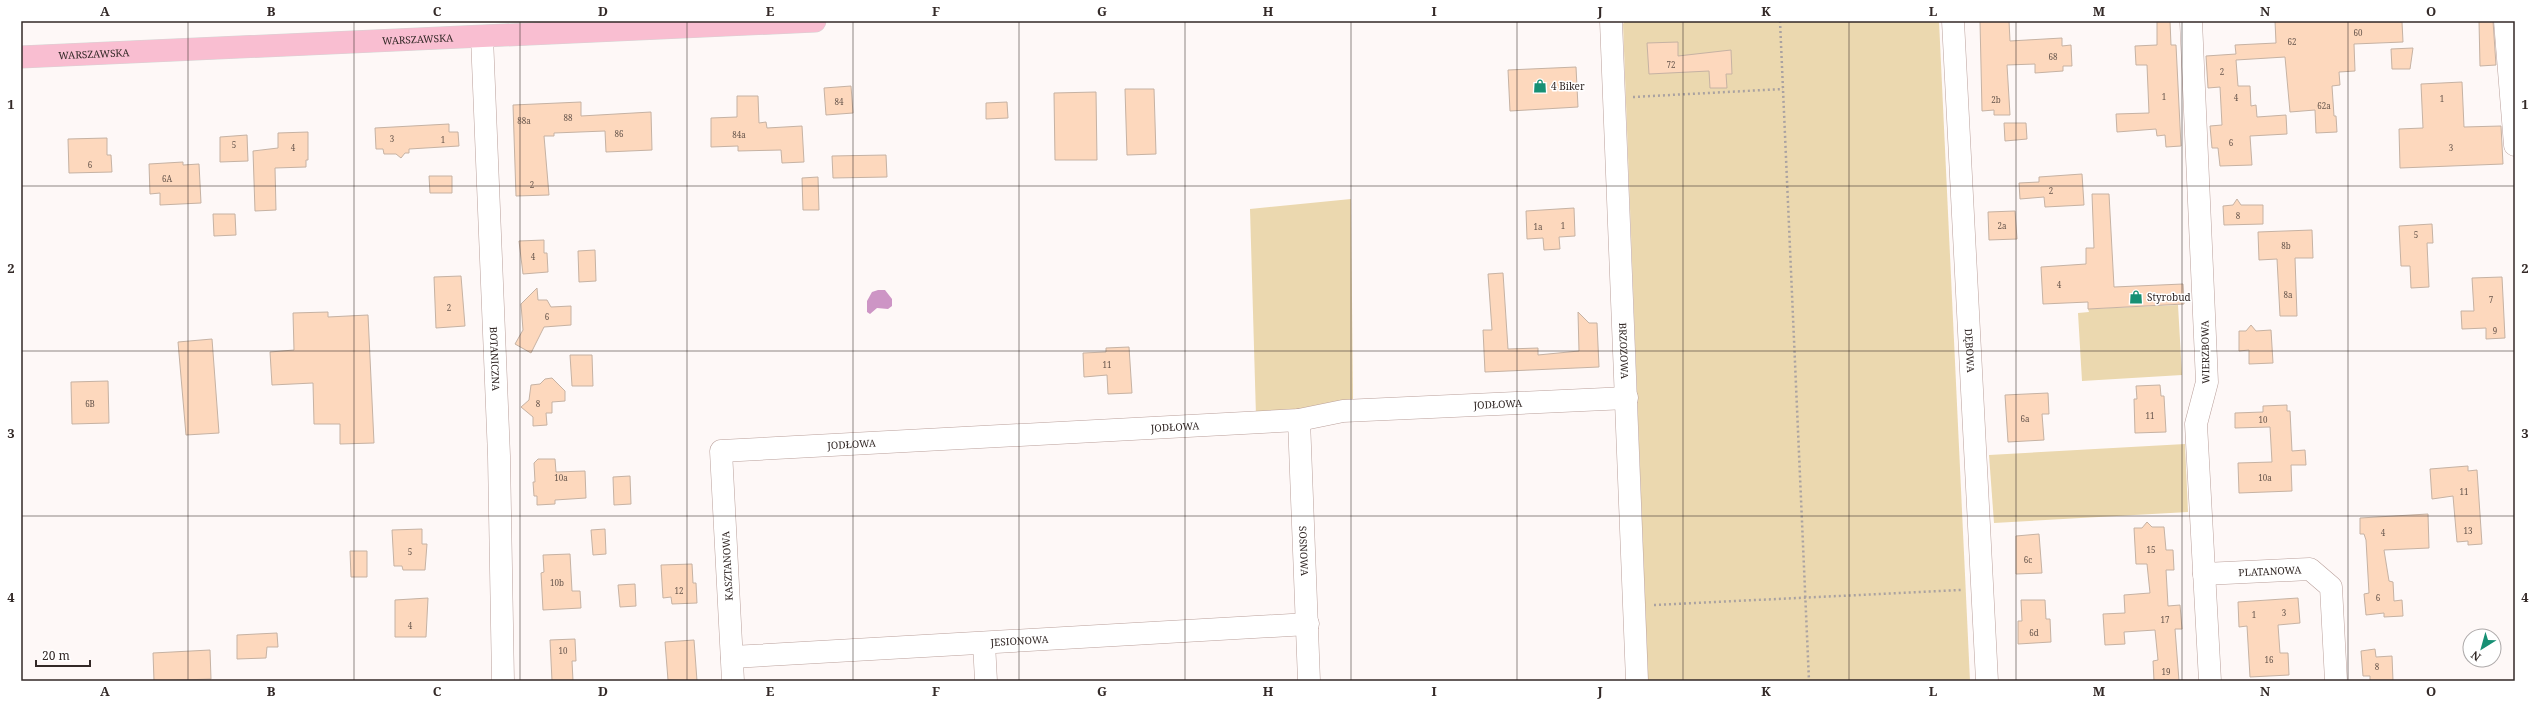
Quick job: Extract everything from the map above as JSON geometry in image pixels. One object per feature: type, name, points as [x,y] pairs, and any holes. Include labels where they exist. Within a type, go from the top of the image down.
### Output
[{"type":"main road","name":"WARSZAWSKA","points":[[21,57],[815,21]]},
{"type":"street","name":"BRZOZOWA","points":[[1611,21],[1620,286],[1627,398],[1637,681]]},
{"type":"street","name":"DĘBOWA","points":[[1953,21],[1987,681]]},
{"type":"street","name":"WIERZBOWA","points":[[2191,21],[2207,382],[2196,424],[2210,681]]},
{"type":"street","points":[[2505,21],[2515,146]]},
{"type":"street","name":"BOTANICZNA","points":[[482,37],[499,456],[503,681]]},
{"type":"street","name":"JODŁOWA","points":[[721,451],[1299,420],[1343,411],[1627,398]]},
{"type":"street","name":"SOSNOWA","points":[[1299,420],[1309,681]]},
{"type":"street","name":"KASZTANOWA","points":[[721,451],[733,681]]},
{"type":"street","name":"PLATANOWA","points":[[2204,574],[2310,569],[2331,587],[2336,681]]},
{"type":"street","name":"JESIONOWA","points":[[732,656],[1308,624]]},
{"type":"street","points":[[984,643],[986,681]]},
{"type":"path","points":[[1780,21],[1809,681]]},
{"type":"path","points":[[1629,97],[1783,89]]},
{"type":"path","points":[[1649,605],[1961,590]]},
{"type":"shaded area","points":[[1625,21],[1939,21],[1970,681],[1648,681],[1623,24]]},
{"type":"shaded area","points":[[1351,199],[1353,399],[1334,410],[1256,416],[1250,209]]},
{"type":"shaded area","points":[[885,290],[892,299],[892,306],[888,309],[877,308],[870,314],[867,312],[867,301],[872,292]]},
{"type":"shaded area","points":[[2178,305],[2182,375],[2082,381],[2078,313],[2089,312],[2088,309]]},
{"type":"shaded area","points":[[2185,444],[2188,512],[1994,523],[1989,455]]},
{"type":"building","points":[[1980,21],[2009,21],[2010,41],[2062,38],[2062,46],[2071,45],[2072,66],[2063,66],[2063,71],[2035,73],[2035,64],[2007,65],[2010,115],[1994,115],[1994,110],[1982,111]]},
{"type":"building","points":[[2157,21],[2170,21],[2171,45],[2176,45],[2181,146],[2166,147],[2165,135],[2157,136],[2156,129],[2117,132],[2116,114],[2149,113],[2147,65],[2136,65],[2135,46],[2157,45]]},
{"type":"building","points":[[2275,21],[2402,22],[2403,42],[2354,44],[2355,71],[2339,72],[2340,85],[2332,86],[2334,116],[2336,116],[2337,132],[2316,133],[2315,110],[2290,112],[2285,57],[2236,60],[2238,86],[2250,86],[2251,106],[2256,105],[2257,117],[2286,115],[2287,134],[2250,136],[2252,165],[2220,166],[2218,148],[2212,148],[2210,126],[2222,125],[2220,87],[2208,88],[2206,56],[2236,54],[2235,45],[2276,43]]},
{"type":"building","points":[[2479,21],[2493,21],[2496,65],[2480,66]]},
{"type":"building","points":[[1678,42],[1678,56],[1731,50],[1732,74],[1726,74],[1727,88],[1710,88],[1709,71],[1649,74],[1647,43]]},
{"type":"building","points":[[2413,48],[2410,69],[2392,69],[2391,49]]},
{"type":"building","points":[[1576,67],[1578,107],[1510,111],[1508,70]]},
{"type":"building","points":[[2462,82],[2464,127],[2501,126],[2503,164],[2400,168],[2399,129],[2423,128],[2421,84]]},
{"type":"building","points":[[851,86],[853,113],[826,115],[824,88]]},
{"type":"building","points":[[1125,89],[1154,89],[1156,154],[1127,155]]},
{"type":"building","points":[[1096,92],[1097,160],[1055,160],[1054,93]]},
{"type":"building","points":[[737,96],[758,96],[759,123],[766,122],[767,128],[802,126],[804,162],[782,163],[781,150],[738,151],[738,146],[711,147],[711,118],[737,117]]},
{"type":"building","points":[[581,102],[581,116],[651,112],[652,150],[606,152],[605,131],[554,133],[554,136],[544,136],[549,195],[516,196],[513,105]]},
{"type":"building","points":[[1007,102],[1008,118],[986,119],[986,103]]},
{"type":"building","points":[[2004,123],[2026,123],[2027,139],[2005,141]]},
{"type":"building","points":[[449,124],[449,132],[458,132],[459,146],[409,149],[409,153],[405,153],[401,158],[396,154],[384,154],[383,149],[376,149],[375,128]]},
{"type":"building","points":[[308,132],[308,160],[306,160],[306,167],[275,168],[276,210],[255,211],[253,151],[278,148],[278,133]]},
{"type":"building","points":[[247,135],[248,161],[220,162],[220,137]]},
{"type":"building","points":[[107,138],[107,155],[111,155],[112,172],[69,173],[68,139]]},
{"type":"building","points":[[886,155],[887,177],[833,178],[832,156]]},
{"type":"building","points":[[183,162],[183,165],[199,164],[201,203],[160,205],[160,193],[150,194],[149,164]]},
{"type":"building","points":[[2082,174],[2084,205],[2045,207],[2044,197],[2020,199],[2019,183],[2039,182],[2039,177]]},
{"type":"building","points":[[429,176],[452,176],[452,193],[430,193]]},
{"type":"building","points":[[818,177],[819,210],[803,210],[802,178]]},
{"type":"building","points":[[2092,194],[2109,194],[2114,287],[2183,284],[2184,304],[2088,309],[2088,302],[2043,304],[2041,267],[2086,264],[2086,248],[2094,248]]},
{"type":"building","points":[[2237,199],[2241,205],[2263,205],[2263,224],[2224,225],[2223,206],[2233,205]]},
{"type":"building","points":[[1574,208],[1575,236],[1559,237],[1560,249],[1544,250],[1543,238],[1527,239],[1526,211]]},
{"type":"building","points":[[2015,211],[2017,239],[1989,240],[1988,212]]},
{"type":"building","points":[[213,214],[235,214],[236,235],[214,236]]},
{"type":"building","points":[[2432,224],[2433,243],[2427,243],[2429,287],[2411,288],[2410,266],[2401,266],[2399,226]]},
{"type":"building","points":[[2312,230],[2313,258],[2295,258],[2297,316],[2280,316],[2277,259],[2259,260],[2258,232]]},
{"type":"building","points":[[544,240],[544,253],[547,253],[548,272],[523,274],[519,241]]},
{"type":"building","points":[[595,250],[596,281],[579,282],[578,251]]},
{"type":"building","points":[[1503,273],[1508,349],[1538,348],[1538,355],[1579,351],[1578,312],[1589,323],[1597,323],[1599,367],[1485,372],[1483,330],[1492,330],[1488,274]]},
{"type":"building","points":[[461,276],[465,326],[436,328],[434,277]]},
{"type":"building","points":[[2502,277],[2505,338],[2486,339],[2486,328],[2462,329],[2461,311],[2474,311],[2472,278]]},
{"type":"building","points":[[537,288],[538,300],[547,300],[551,307],[571,306],[571,325],[544,327],[531,353],[515,344],[523,330],[521,304]]},
{"type":"building","points":[[328,312],[328,317],[368,315],[374,443],[340,444],[340,424],[314,424],[313,383],[272,385],[270,352],[294,350],[293,313]]},
{"type":"building","points":[[2251,325],[2256,331],[2271,330],[2273,363],[2249,364],[2249,350],[2239,351],[2239,331],[2246,331]]},
{"type":"building","points":[[212,339],[219,433],[186,435],[178,342]]},
{"type":"building","points":[[1129,347],[1132,393],[1108,394],[1107,375],[1084,377],[1083,353],[1106,352],[1106,348]]},
{"type":"building","points":[[570,355],[592,355],[593,386],[572,386]]},
{"type":"building","points":[[552,378],[565,391],[565,401],[552,402],[552,413],[546,413],[547,425],[533,426],[533,417],[521,407],[529,400],[531,385],[540,384],[545,379]]},
{"type":"building","points":[[108,381],[109,423],[72,424],[71,382]]},
{"type":"building","points":[[2160,385],[2161,396],[2164,396],[2166,432],[2135,433],[2134,399],[2137,399],[2136,386]]},
{"type":"building","points":[[2048,393],[2049,414],[2042,414],[2044,440],[2008,442],[2005,395]]},
{"type":"building","points":[[2287,405],[2287,411],[2290,411],[2292,451],[2305,450],[2306,465],[2291,465],[2292,491],[2239,493],[2238,463],[2272,462],[2270,427],[2235,428],[2235,413],[2263,412],[2263,406]]},
{"type":"building","points":[[538,459],[555,459],[556,472],[585,471],[586,498],[555,500],[555,504],[537,505],[537,496],[534,496],[533,482],[535,482],[534,463]]},
{"type":"building","points":[[2468,466],[2468,471],[2477,470],[2482,544],[2468,545],[2468,541],[2457,542],[2453,496],[2432,499],[2430,469]]},
{"type":"building","points":[[630,476],[631,504],[614,505],[613,477]]},
{"type":"building","points":[[2428,514],[2429,548],[2384,550],[2389,581],[2393,582],[2394,601],[2402,600],[2403,616],[2384,617],[2384,613],[2366,615],[2364,594],[2369,593],[2366,540],[2364,534],[2360,534],[2360,518]]},
{"type":"building","points":[[2147,522],[2152,527],[2164,527],[2166,550],[2173,550],[2174,570],[2166,570],[2168,606],[2180,605],[2182,629],[2175,629],[2179,681],[2154,681],[2153,661],[2158,660],[2155,630],[2124,632],[2125,644],[2105,645],[2103,614],[2125,613],[2124,595],[2150,593],[2147,564],[2136,564],[2134,528],[2142,528]]},
{"type":"building","points":[[422,529],[422,544],[427,544],[425,570],[403,570],[402,566],[394,566],[392,530]]},
{"type":"building","points":[[605,529],[606,554],[593,555],[591,530]]},
{"type":"building","points":[[2039,534],[2042,573],[2016,574],[2016,536]]},
{"type":"building","points":[[350,551],[367,551],[367,577],[351,577]]},
{"type":"building","points":[[570,554],[572,591],[580,591],[581,608],[543,610],[541,573],[544,572],[543,555]]},
{"type":"building","points":[[692,564],[693,583],[696,583],[697,603],[672,604],[671,597],[663,598],[661,565]]},
{"type":"building","points":[[635,584],[636,606],[620,607],[618,585]]},
{"type":"building","points":[[428,598],[426,637],[395,637],[395,600]]},
{"type":"building","points":[[2298,598],[2300,623],[2278,625],[2280,653],[2288,653],[2289,675],[2250,677],[2247,626],[2239,627],[2238,602]]},
{"type":"building","points":[[2021,600],[2045,600],[2046,619],[2050,619],[2051,642],[2018,644],[2018,621],[2022,621]]},
{"type":"building","points":[[277,633],[278,647],[267,647],[266,658],[237,659],[237,635]]},
{"type":"building","points":[[575,639],[576,661],[572,661],[573,681],[552,681],[550,640]]},
{"type":"building","points":[[694,640],[697,681],[668,680],[665,642]]},
{"type":"building","points":[[2375,649],[2376,657],[2392,656],[2393,681],[2370,681],[2370,676],[2363,676],[2361,651]]},
{"type":"building","points":[[210,650],[211,679],[154,681],[153,653]]},
{"type":"place","name":"4 Biker","points":[[1540,86]]},
{"type":"place","name":"Styrobud","points":[[2136,297]]}]
